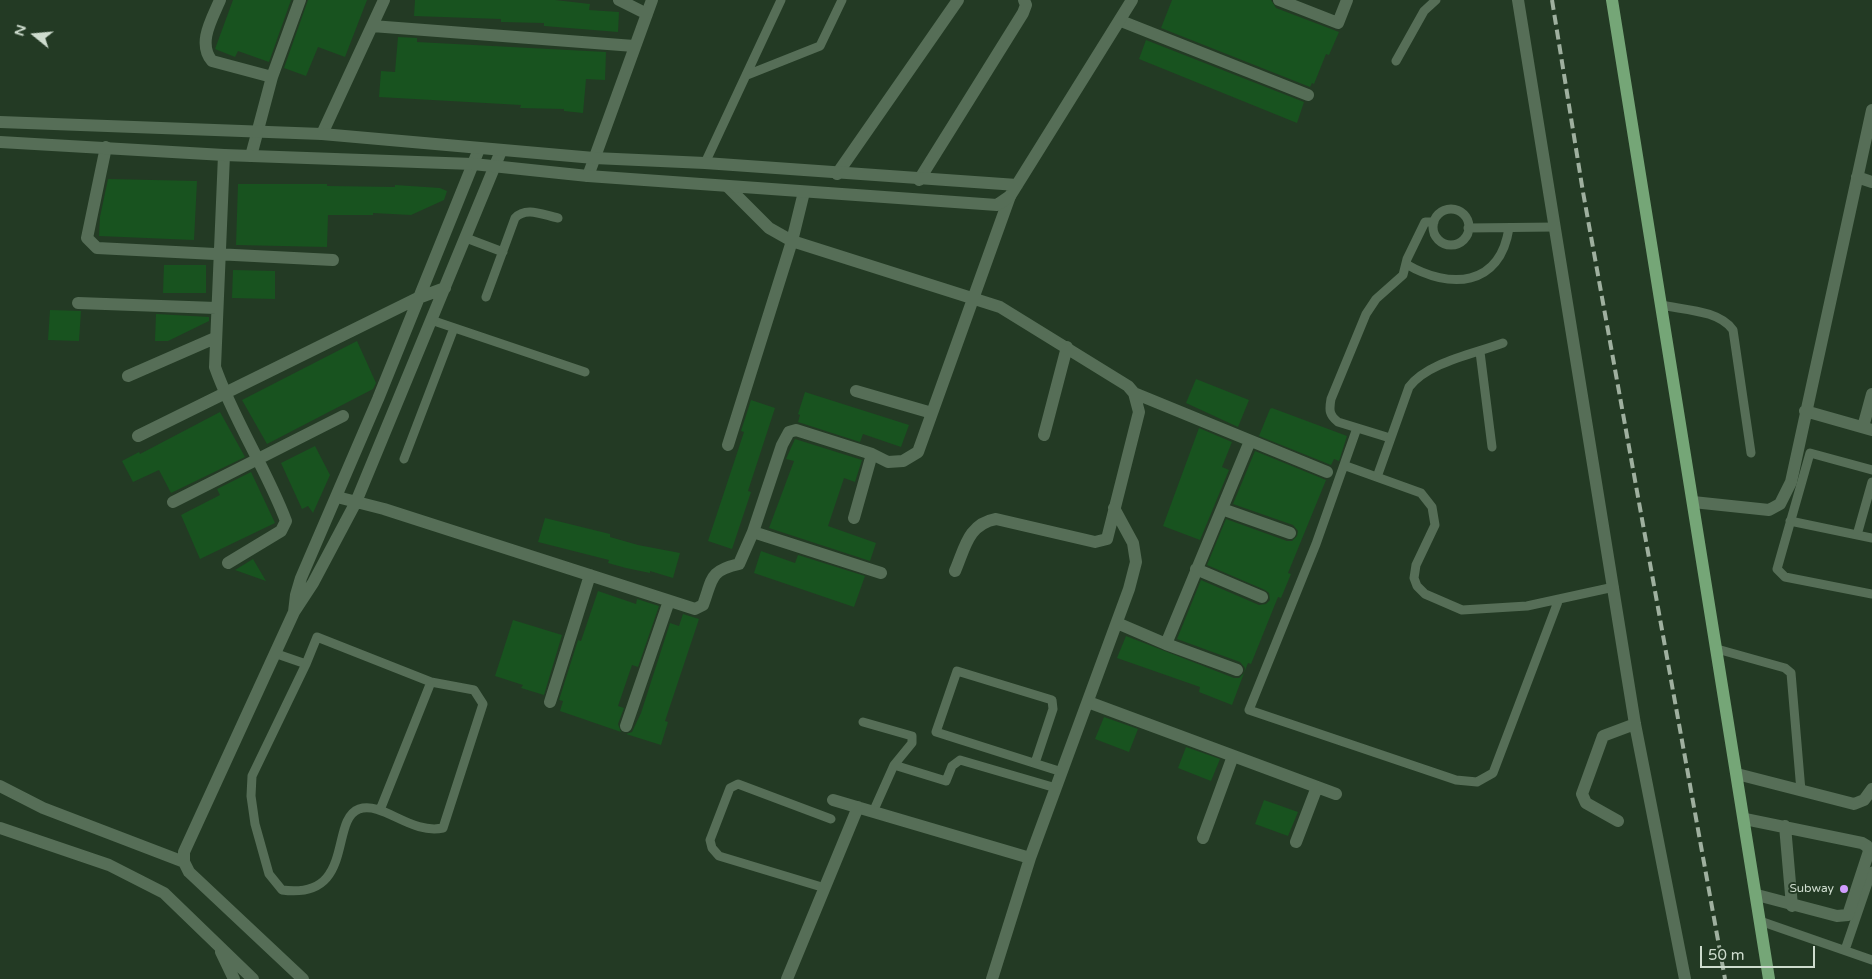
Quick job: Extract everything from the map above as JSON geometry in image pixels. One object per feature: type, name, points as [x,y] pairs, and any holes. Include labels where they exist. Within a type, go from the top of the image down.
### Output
[{"type":"main road","points":[[1612,0],[1770,979]]},
{"type":"street","points":[[220,0],[205,39],[206,54],[212,61],[272,77]]},
{"type":"street","points":[[251,156],[259,132],[272,77],[300,0]]},
{"type":"street","points":[[322,134],[384,0]]},
{"type":"street","points":[[619,0],[647,14]]},
{"type":"street","points":[[588,176],[652,0]]},
{"type":"street","points":[[837,174],[958,0]]},
{"type":"street","points":[[919,180],[1023,13],[1026,5],[1024,0]]},
{"type":"street","points":[[337,497],[695,609],[703,605],[712,578],[720,568],[739,564],[753,532],[782,445],[789,432],[796,430],[872,454],[888,462],[903,461],[918,452],[1010,196],[1121,21],[1132,0]]},
{"type":"street","points":[[1279,0],[1338,23],[1347,0]]},
{"type":"street","points":[[1518,0],[1635,724],[1685,979]]},
{"type":"street","points":[[1121,21],[1308,95]]},
{"type":"street","points":[[372,26],[634,46]]},
{"type":"street","points":[[1693,502],[1753,510],[1769,510],[1780,504],[1791,482],[1872,112]]},
{"type":"street","points":[[0,122],[322,134],[594,158],[705,163],[919,180],[1017,185]]},
{"type":"street","points":[[0,142],[224,155],[472,164],[495,168],[588,176],[979,206],[998,205],[1010,196]]},
{"type":"street","points":[[106,147],[87,238],[97,248],[333,260]]},
{"type":"street","points":[[294,612],[301,578],[337,497],[479,149]]},
{"type":"street","points":[[303,979],[189,872],[184,862],[184,852],[277,654],[294,612],[313,583],[356,502],[501,151]]},
{"type":"street","points":[[224,155],[218,255],[215,367],[224,393],[279,502],[286,521],[285,527],[228,563]]},
{"type":"street","points":[[1857,177],[1872,182]]},
{"type":"street","points":[[728,186],[769,228],[792,242],[1000,307],[1128,386],[1134,393],[1139,412],[1107,539],[1095,542],[996,520],[982,522],[972,533],[956,571]]},
{"type":"street","points":[[728,445],[792,242],[804,192]]},
{"type":"street","points":[[138,436],[418,298],[445,288]]},
{"type":"street","points":[[78,303],[216,308]]},
{"type":"street","points":[[128,376],[215,338]]},
{"type":"street","points":[[1044,435],[1067,347]]},
{"type":"street","points":[[856,390],[932,413]]},
{"type":"street","points":[[1134,393],[1327,472]]},
{"type":"street","points":[[1805,412],[1867,429],[1872,394]]},
{"type":"street","points":[[174,502],[259,461],[344,416]]},
{"type":"street","points":[[1166,644],[1250,440]]},
{"type":"street","points":[[854,518],[872,454]]},
{"type":"street","points":[[992,979],[1030,858],[1117,623],[1136,562],[1133,543],[1114,508]]},
{"type":"street","points":[[1222,509],[1290,534]]},
{"type":"street","points":[[753,532],[881,573]]},
{"type":"street","points":[[1196,569],[1262,597]]},
{"type":"street","points":[[550,702],[590,575]]},
{"type":"street","points":[[626,726],[670,601]]},
{"type":"street","points":[[1117,623],[1166,644],[1237,670]]},
{"type":"street","points":[[1088,702],[1336,794]]},
{"type":"street","points":[[1618,821],[1586,803],[1582,794],[1603,736],[1635,724]]},
{"type":"street","points":[[1203,838],[1233,756]]},
{"type":"street","points":[[1737,774],[1854,804],[1864,800],[1872,789]]},
{"type":"street","points":[[0,786],[43,808],[184,862]]},
{"type":"street","points":[[1296,842],[1317,787]]},
{"type":"street","points":[[834,800],[1030,858]]},
{"type":"street","points":[[787,979],[858,807]]},
{"type":"street","points":[[1744,819],[1862,843],[1867,846],[1869,851],[1848,915],[1837,916],[1757,896]]},
{"type":"street","points":[[1785,826],[1792,906]]},
{"type":"street","points":[[0,828],[109,864],[164,893],[253,979]]},
{"type":"street","points":[[216,944],[234,979]]},
{"type":"lane","points":[[705,163],[781,0]]},
{"type":"lane","points":[[747,75],[820,46],[842,0]]},
{"type":"lane","points":[[1396,61],[1424,11],[1436,0]]},
{"type":"lane","points":[[1390,438],[1338,422],[1332,418],[1329,410],[1330,399],[1366,314],[1376,299],[1403,275],[1424,222],[1434,222],[1443,212],[1454,210],[1464,215],[1468,228],[1462,242],[1450,245],[1439,241],[1436,236],[1434,222]]},
{"type":"lane","points":[[486,297],[515,218],[520,213],[527,211],[558,218]]},
{"type":"lane","points":[[1468,228],[1555,227]]},
{"type":"lane","points":[[1406,264],[1430,276],[1454,281],[1469,279],[1492,267],[1504,246],[1509,228]]},
{"type":"lane","points":[[466,238],[503,252]]},
{"type":"lane","points":[[1661,305],[1716,316],[1727,321],[1733,330],[1751,453]]},
{"type":"lane","points":[[432,320],[585,372]]},
{"type":"lane","points":[[404,459],[454,328]]},
{"type":"lane","points":[[1377,477],[1409,387],[1416,378],[1433,368],[1503,343]]},
{"type":"lane","points":[[1480,352],[1492,447]]},
{"type":"lane","points":[[1357,428],[1346,466],[1249,710],[1456,780],[1477,782],[1493,773],[1559,599]]},
{"type":"lane","points":[[1872,470],[1810,453],[1777,570],[1780,575],[1872,594]]},
{"type":"lane","points":[[1346,466],[1421,493],[1432,507],[1435,524],[1416,565],[1414,578],[1417,586],[1425,594],[1462,610],[1527,606],[1614,587]]},
{"type":"lane","points":[[1857,535],[1872,482]]},
{"type":"lane","points":[[1780,504],[1793,509]]},
{"type":"lane","points":[[1790,521],[1872,538]]},
{"type":"lane","points":[[316,637],[431,682],[474,690],[483,704],[443,828],[432,830],[417,828],[380,810],[360,809],[350,816],[331,874],[314,888],[297,892],[282,890],[269,874],[255,824],[251,796],[252,776],[306,664],[316,637]]},
{"type":"lane","points":[[1716,648],[1785,668],[1791,673],[1801,791]]},
{"type":"lane","points":[[277,654],[306,664]]},
{"type":"lane","points":[[1035,763],[1054,709],[1052,700],[957,671],[936,732],[1062,772]]},
{"type":"lane","points":[[380,810],[431,682]]},
{"type":"lane","points":[[862,722],[912,736],[912,743],[894,765],[873,812]]},
{"type":"lane","points":[[894,765],[946,781],[952,766],[960,760],[1056,788]]},
{"type":"lane","points":[[824,888],[719,856],[712,848],[710,840],[730,788],[738,784],[831,819]]},
{"type":"lane","points":[[1845,950],[1872,871]]},
{"type":"lane","points":[[1760,921],[1872,960]]},
{"type":"building","points":[[233,0],[291,0],[269,62],[238,51],[235,57],[215,49]]},
{"type":"building","points":[[308,0],[367,0],[345,57],[318,47],[306,76],[284,68]]},
{"type":"building","points":[[415,0],[555,0],[590,4],[589,10],[619,12],[618,32],[544,26],[544,23],[501,22],[501,19],[414,16]]},
{"type":"building","points":[[1172,0],[1271,0],[1276,8],[1339,32],[1329,55],[1326,54],[1314,84],[1312,83],[1310,87],[1161,28]]},
{"type":"building","points":[[398,37],[417,38],[417,42],[606,52],[605,80],[586,79],[583,113],[564,111],[564,109],[520,108],[521,105],[379,97],[381,71],[395,72]]},
{"type":"building","points":[[1146,40],[1304,102],[1297,123],[1139,59]]},
{"type":"building","points":[[108,179],[197,181],[194,240],[99,236],[100,217]]},
{"type":"building","points":[[238,184],[327,184],[327,186],[395,187],[395,185],[440,188],[447,191],[444,200],[411,215],[373,213],[373,215],[328,215],[327,247],[236,245]]},
{"type":"building","points":[[164,265],[206,265],[206,293],[163,293]]},
{"type":"building","points":[[233,270],[275,271],[275,299],[232,298]]},
{"type":"building","points":[[50,310],[81,311],[79,341],[48,340]]},
{"type":"building","points":[[156,314],[209,317],[209,321],[168,341],[155,341]]},
{"type":"building","points":[[357,341],[376,383],[373,389],[267,444],[242,400]]},
{"type":"building","points":[[1196,379],[1249,400],[1238,427],[1186,403]]},
{"type":"building","points":[[805,392],[909,425],[901,447],[863,434],[860,442],[798,422],[800,415],[798,414]]},
{"type":"building","points":[[751,400],[775,408],[748,491],[751,492],[732,549],[708,541],[744,432],[741,431]]},
{"type":"building","points":[[1272,408],[1347,436],[1339,461],[1334,459],[1331,465],[1259,436]]},
{"type":"building","points":[[220,412],[245,457],[171,493],[159,470],[133,482],[122,461],[139,452],[140,454]]},
{"type":"building","points":[[1199,428],[1232,442],[1222,467],[1229,470],[1200,540],[1163,526]]},
{"type":"building","points":[[795,439],[862,460],[855,482],[844,478],[828,526],[876,543],[870,561],[769,528],[794,461],[786,459]]},
{"type":"building","points":[[315,446],[330,475],[313,513],[308,506],[302,509],[281,463]]},
{"type":"building","points":[[1255,451],[1326,480],[1288,573],[1291,574],[1281,598],[1278,597],[1251,664],[1248,663],[1244,673],[1245,668],[1240,662],[1177,639],[1201,580],[1259,605],[1266,604],[1270,600],[1269,593],[1265,590],[1207,565],[1226,519],[1287,541],[1292,541],[1297,536],[1298,531],[1293,525],[1233,504]]},
{"type":"building","points":[[251,472],[275,523],[200,559],[181,515],[220,495],[217,489]]},
{"type":"building","points":[[545,518],[610,534],[610,537],[638,545],[680,553],[673,578],[650,571],[650,573],[626,568],[608,563],[609,560],[538,542]]},
{"type":"building","points":[[761,551],[795,563],[798,555],[865,576],[854,607],[754,573]]},
{"type":"building","points":[[253,559],[266,581],[235,570]]},
{"type":"building","points":[[598,591],[636,604],[637,599],[659,606],[638,667],[632,665],[618,706],[624,708],[618,724],[621,732],[560,711],[563,701],[559,700],[578,640],[581,641]]},
{"type":"building","points":[[683,614],[699,619],[665,721],[668,722],[661,745],[626,734],[632,732],[641,713],[670,623],[679,626]]},
{"type":"building","points":[[513,620],[562,635],[544,695],[521,688],[523,685],[495,676]]},
{"type":"building","points":[[1126,636],[1234,678],[1239,678],[1244,673],[1232,705],[1199,692],[1200,687],[1117,658]]},
{"type":"building","points":[[1104,717],[1138,729],[1129,752],[1095,739]]},
{"type":"building","points":[[1186,747],[1220,759],[1211,781],[1178,768]]},
{"type":"building","points":[[1264,800],[1298,812],[1288,836],[1255,824]]},
{"type":"railway","points":[[1552,0],[1583,192],[1725,979]]},
{"type":"place","name":"Subway","points":[[1844,889]]}]
